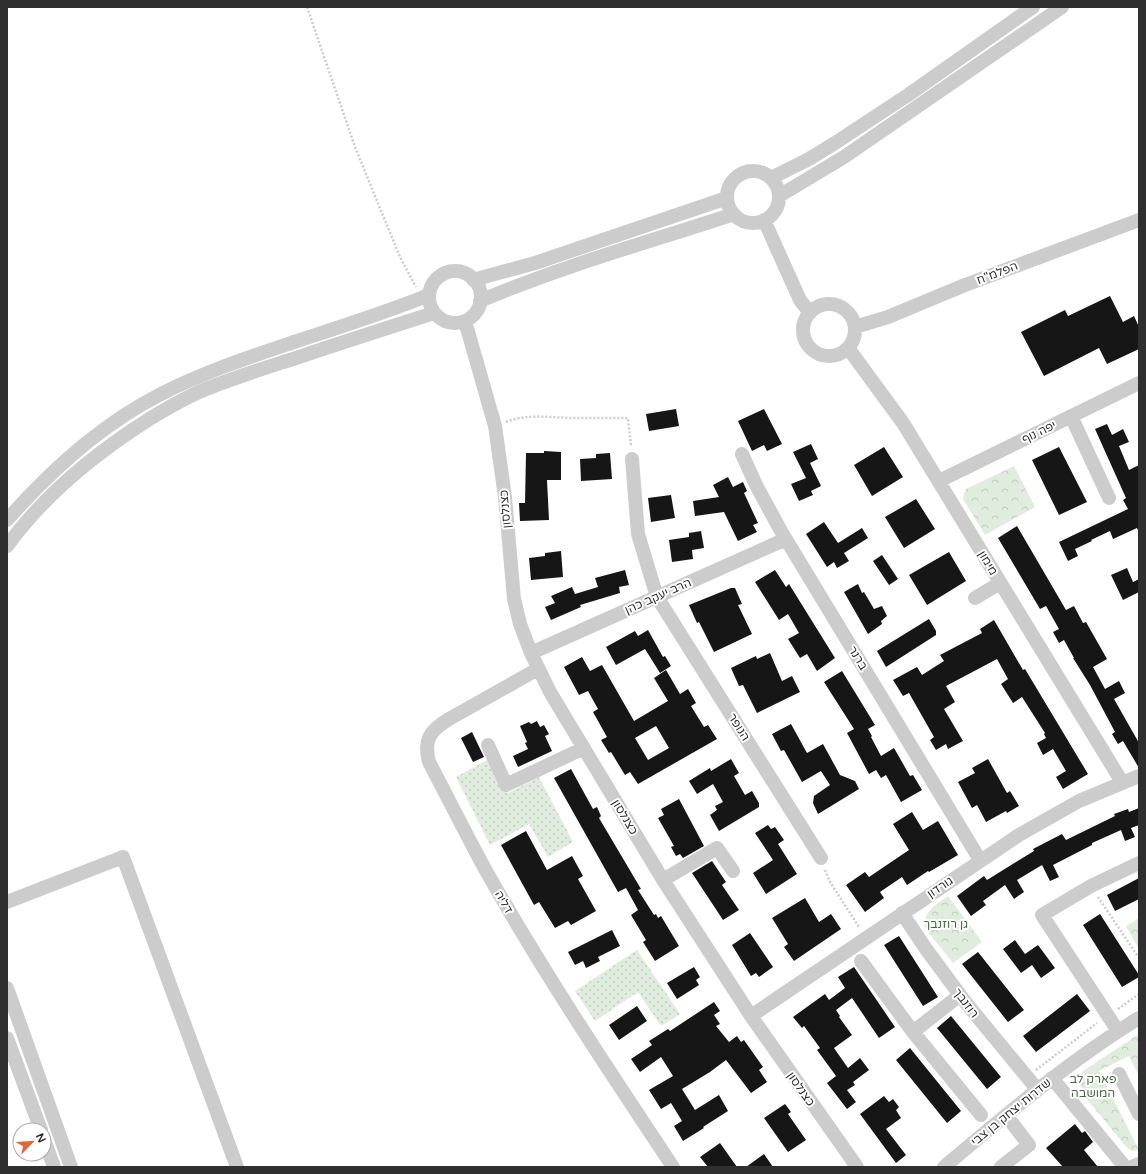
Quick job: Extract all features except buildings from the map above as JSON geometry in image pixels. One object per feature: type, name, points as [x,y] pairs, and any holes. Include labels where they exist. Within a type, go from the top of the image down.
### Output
[{"type":"street","points":[[771,178],[809,159],[835,143],[914,91],[1033,7]]},
{"type":"street","points":[[779,196],[844,157],[1062,7]]},
{"type":"street","points":[[757,171],[762,172],[771,178],[777,186],[779,196],[775,210],[769,217],[759,222],[749,222],[740,219],[734,214],[730,208],[728,193],[734,179],[742,173],[757,171]]},
{"type":"street","points":[[473,280],[535,263],[728,198]]},
{"type":"street","points":[[480,301],[562,270],[734,214]]},
{"type":"street","points":[[764,220],[800,300],[810,313]]},
{"type":"street","name":"הפלמ\"ח","points":[[855,327],[888,317],[973,282],[1139,220]]},
{"type":"street","points":[[7,520],[43,481],[77,451],[132,410],[161,394],[234,362],[360,321],[426,297],[436,280],[444,274],[458,272],[468,275],[480,291],[480,301],[474,315],[465,321],[451,323],[441,319],[434,313],[426,297]]},
{"type":"street","points":[[823,305],[838,306],[842,308],[850,315],[855,327],[853,339],[848,348],[840,354],[830,356],[820,355],[812,349],[806,342],[803,331],[805,322],[810,313],[823,305]]},
{"type":"street","points":[[7,546],[15,535],[48,499],[79,470],[121,437],[161,412],[198,392],[247,374],[434,313]]},
{"type":"street","name":"כצנלסון","points":[[465,321],[495,426],[505,497],[514,599],[520,624],[530,653],[550,692],[663,880],[751,1016],[857,1167]]},
{"type":"street","name":"מימון","points":[[848,348],[903,423],[1122,782]]},
{"type":"street","name":"יפה נוף","points":[[939,481],[1139,383]]},
{"type":"street","points":[[1071,416],[1110,498]]},
{"type":"street","name":"ברנר","points":[[742,454],[756,485],[786,539],[980,860]]},
{"type":"street","name":"הנופר","points":[[632,459],[638,534],[657,597],[821,858]]},
{"type":"street","name":"הרב יעקב כהן","points":[[530,653],[786,539]]},
{"type":"street","points":[[975,598],[1000,582]]},
{"type":"street","name":"דליה","points":[[538,669],[436,728],[428,739],[427,755],[429,762],[459,820],[514,918],[600,1056],[673,1167]]},
{"type":"street","points":[[488,745],[506,785],[584,748]]},
{"type":"street","name":"גורדון","points":[[751,1016],[1019,835],[1058,812],[1122,782],[1139,776]]},
{"type":"street","points":[[663,880],[716,848],[733,871]]},
{"type":"street","points":[[7,902],[123,857],[237,1167]]},
{"type":"street","points":[[1118,1030],[1042,915],[1091,886],[1139,863]]},
{"type":"street","name":"רוזנבך","points":[[902,913],[926,950],[960,996],[1036,1089]]},
{"type":"street","points":[[861,960],[913,1032],[981,1115]]},
{"type":"street","points":[[7,988],[22,1034],[71,1167]]},
{"type":"street","points":[[913,1032],[960,996]]},
{"type":"street","name":"שדרות יצחק בן צבי","points":[[944,1167],[1036,1089],[1118,1030],[1139,1018]]},
{"type":"street","points":[[7,1038],[38,1122]]},
{"type":"street","points":[[1119,1074],[1139,1114]]},
{"type":"street","points":[[1052,1078],[1125,1167]]},
{"type":"street","points":[[1001,1167],[1029,1145],[1006,1115]]},
{"type":"street","points":[[1132,1167],[1139,1164]]},
{"type":"path","points":[[307,7],[355,147],[400,257],[426,297]]},
{"type":"path","points":[[495,426],[512,419],[538,415],[573,418],[628,418],[632,459]]},
{"type":"path","points":[[821,858],[830,882],[866,937]]},
{"type":"path","points":[[1091,886],[1139,958]]},
{"type":"path","points":[[1027,1077],[1108,1015],[1139,994]]},
{"type":"green space","points":[[1014,466],[1035,507],[985,535],[963,499],[966,489]]},
{"type":"green space","points":[[491,758],[508,793],[539,777],[573,842],[548,857],[529,824],[490,845],[456,777]]},
{"type":"green space","name":"גן רוזנבך","points":[[948,896],[982,942],[953,963],[925,928],[928,913],[935,905]]},
{"type":"green space","points":[[1139,918],[1139,949],[1126,926]]},
{"type":"green space","points":[[637,950],[680,1014],[661,1026],[638,992],[595,1021],[575,991]]},
{"type":"green space","name":"פארק לב המושבה","points":[[1139,1034],[1139,1076],[1129,1056],[1099,1071],[1139,1150],[1132,1151],[1127,1148],[1082,1093],[1079,1078],[1083,1071]]}]
